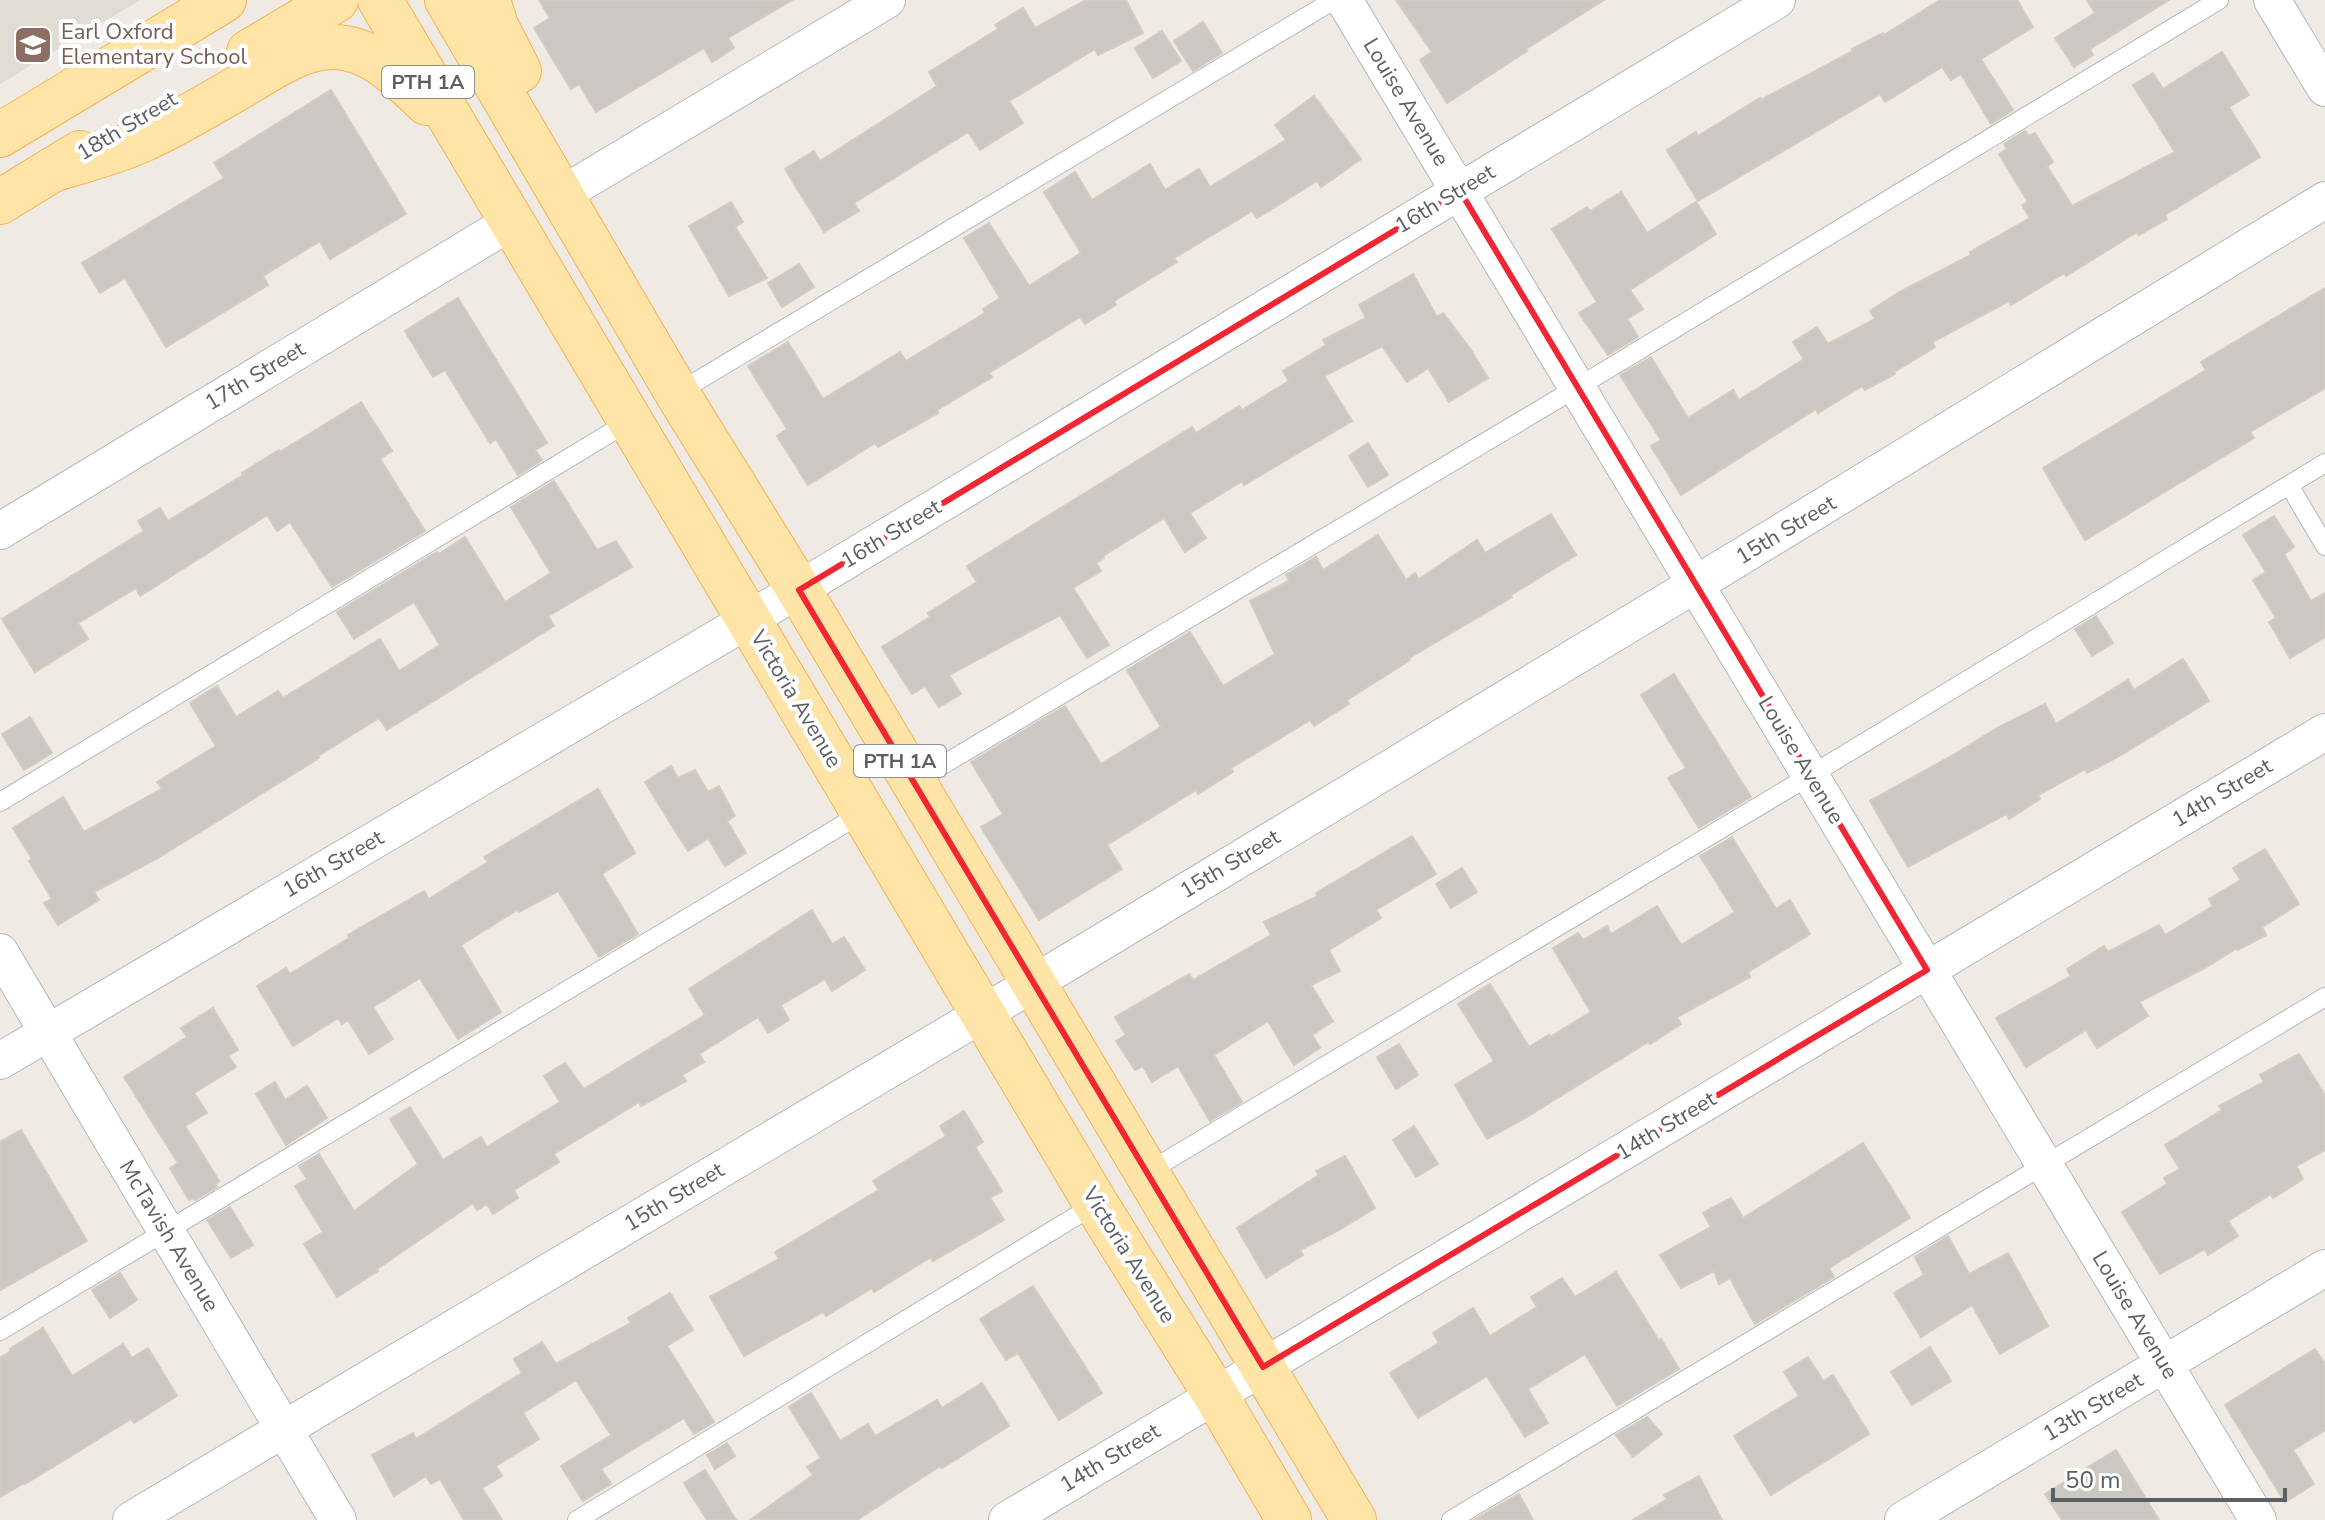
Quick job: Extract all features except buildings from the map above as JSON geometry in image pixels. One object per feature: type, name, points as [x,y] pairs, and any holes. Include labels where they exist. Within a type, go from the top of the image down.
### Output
[{"type":"main road","points":[[13,127],[70,71],[92,54],[181,0]]},
{"type":"main road","points":[[13,127],[224,0]]},
{"type":"main road","name":"18th Street","points":[[0,202],[336,0]]},
{"type":"main road","name":"Victoria Avenue","points":[[380,0],[1096,1204],[1215,1394],[1289,1520]]},
{"type":"main road","name":"PTH 1A","points":[[447,0],[568,190],[584,219],[603,267],[677,393],[799,590],[1354,1520]]},
{"type":"main road","points":[[488,0],[508,52],[557,138],[568,190]]},
{"type":"main road","points":[[55,169],[141,141],[277,65],[322,47],[350,49],[372,57],[394,73],[427,104],[476,164]]},
{"type":"street","points":[[568,190],[887,0]]},
{"type":"street","name":"Louise Avenue","points":[[1344,0],[2258,1520]]},
{"type":"street","name":"16th Street","points":[[0,1061],[799,590],[1777,0]]},
{"type":"street","points":[[2272,0],[2325,88]]},
{"type":"street","name":"15th Street","points":[[131,1520],[984,1013],[2325,200]]},
{"type":"street","name":"17th Street","points":[[0,531],[511,222]]},
{"type":"street","name":"14th Street","points":[[1007,1520],[2325,732]]},
{"type":"street","name":"McTavish Avenue","points":[[0,952],[338,1520]]},
{"type":"street","name":"13th Street","points":[[1903,1520],[2325,1268]]},
{"type":"lane","points":[[677,393],[1334,0]]},
{"type":"lane","points":[[913,783],[2219,0]]},
{"type":"lane","points":[[0,802],[630,421]]},
{"type":"lane","points":[[1146,1173],[2325,463]]},
{"type":"lane","points":[[2289,485],[2325,546]]},
{"type":"lane","points":[[0,1331],[864,812]]},
{"type":"lane","points":[[1451,1520],[2325,997]]},
{"type":"lane","points":[[577,1520],[1096,1204]]},
{"type":"highlighted area","points":[[1460,191],[1927,970],[1263,1367],[799,590]]},
{"type":"shaded area","name":"Earl Oxford Elementary School","points":[[0,0],[140,0],[0,84]]},
{"type":"place","name":"Earl Oxford Elementary School","points":[[33,45]]}]
